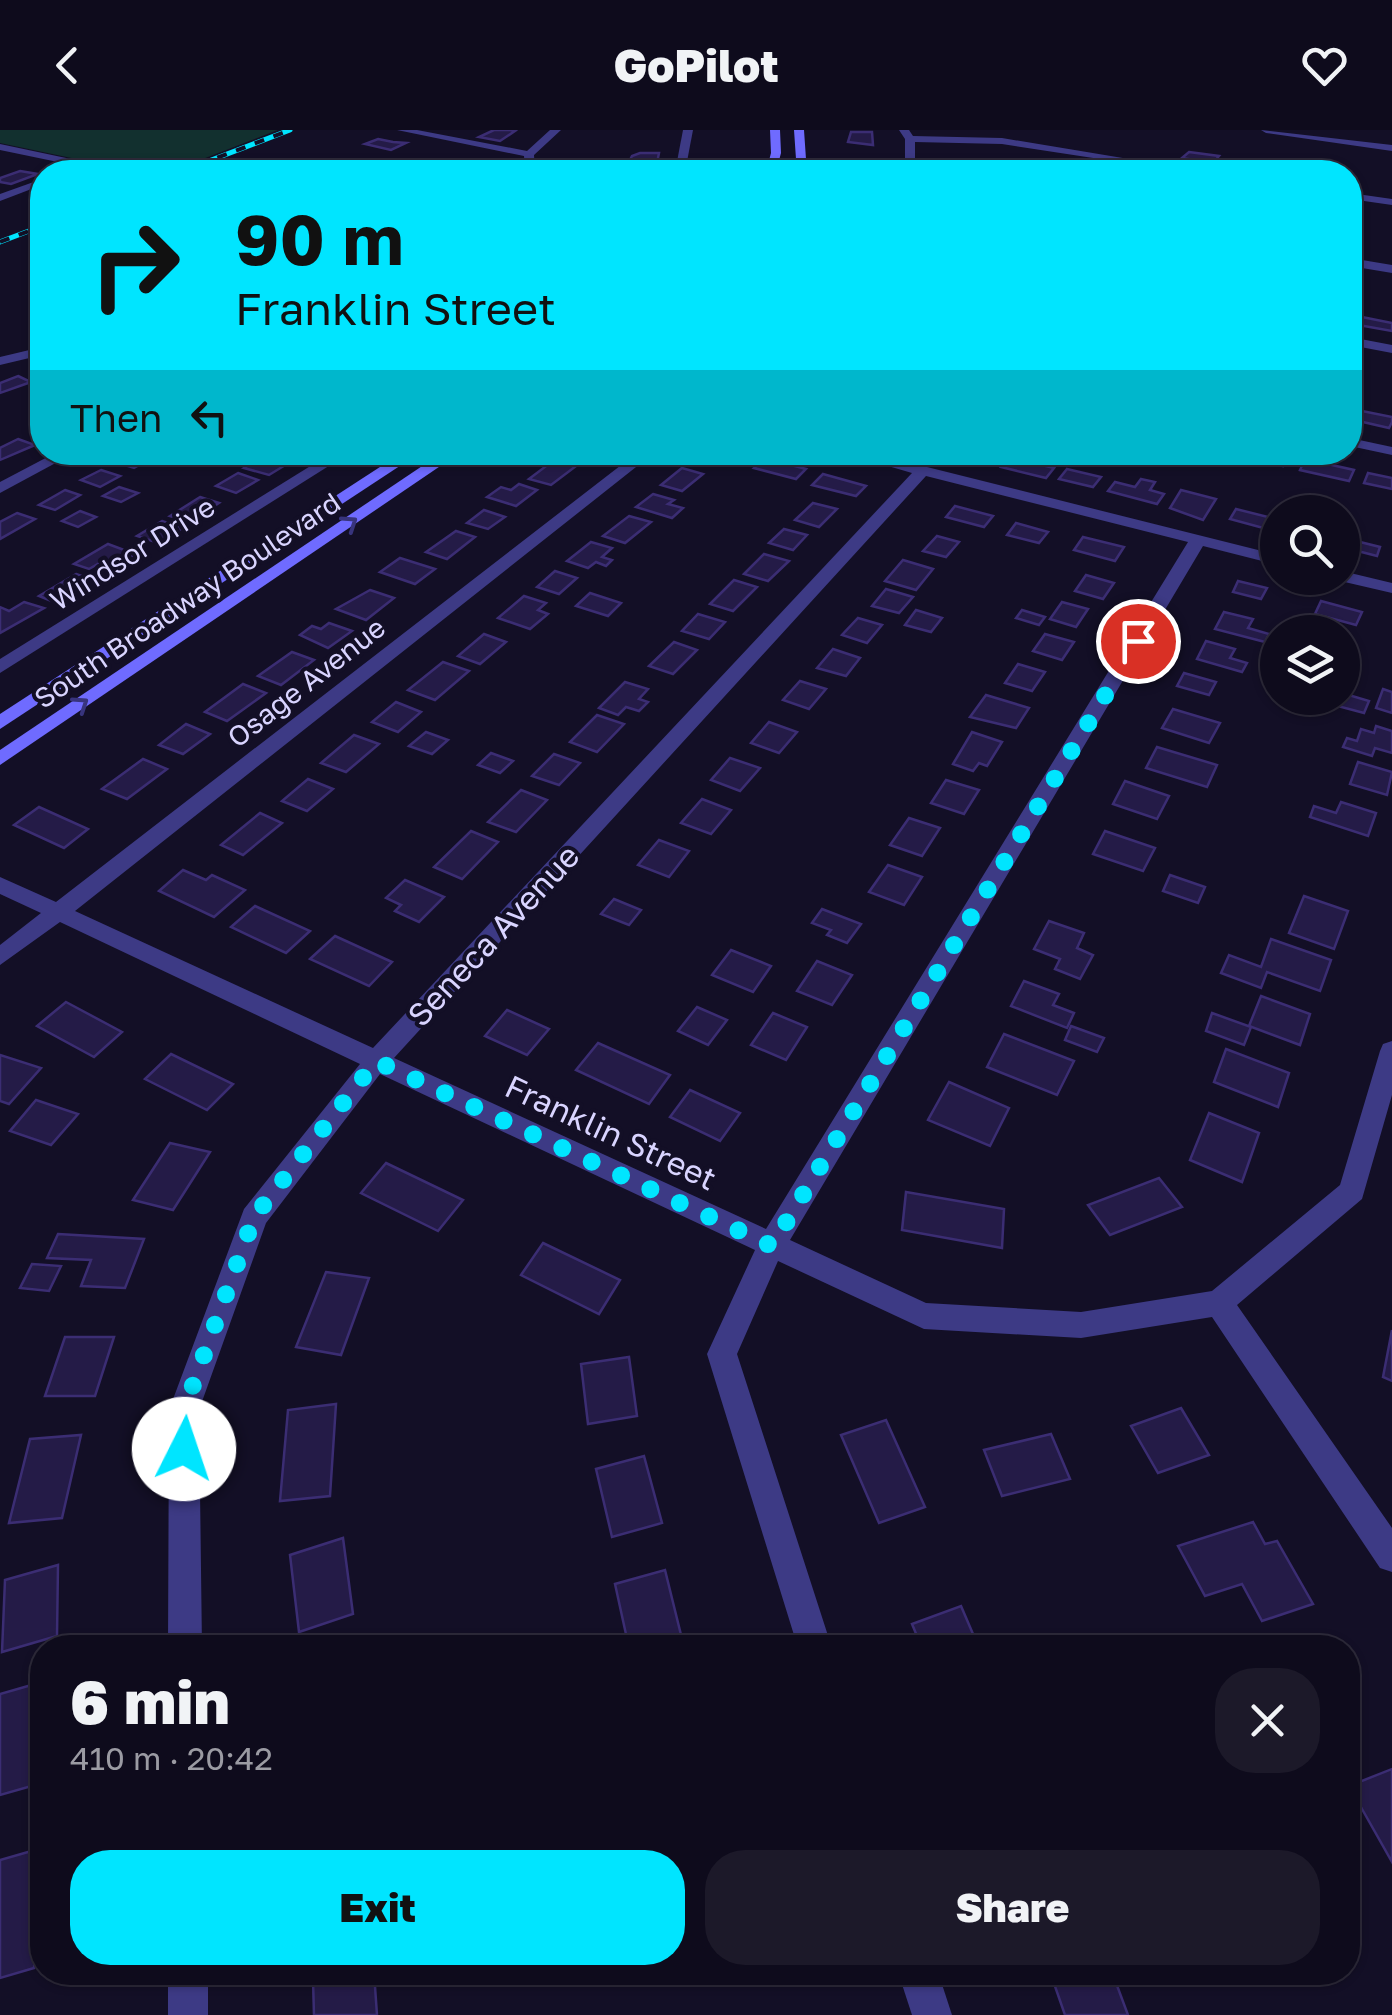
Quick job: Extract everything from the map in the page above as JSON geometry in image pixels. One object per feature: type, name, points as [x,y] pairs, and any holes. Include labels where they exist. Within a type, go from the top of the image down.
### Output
[{"type":"main road","points":[[774,160],[775,130]]},
{"type":"main road","points":[[798,130],[801,160]]},
{"type":"main road","name":"South Broadway Boulevard","points":[[0,723],[394,465]]},
{"type":"main road","name":"South Broadway Boulevard","points":[[0,759],[435,465]]},
{"type":"street","points":[[402,130],[529,154]]},
{"type":"street","points":[[529,154],[556,130]]},
{"type":"street","points":[[682,160],[688,130]]},
{"type":"street","points":[[1267,130],[1392,148]]},
{"type":"street","points":[[909,160],[907,134],[1002,141],[1125,160]]},
{"type":"street","points":[[0,147],[60,160]]},
{"type":"street","points":[[529,154],[529,160]]},
{"type":"street","points":[[0,198],[30,187]]},
{"type":"street","points":[[1362,198],[1392,202]]},
{"type":"street","points":[[1362,264],[1392,270]]},
{"type":"street","points":[[1362,343],[1392,349]]},
{"type":"street","points":[[0,361],[30,354]]},
{"type":"street","points":[[1362,445],[1392,451]]},
{"type":"street","points":[[0,488],[44,465]]},
{"type":"street","name":"Windsor Drive","points":[[0,668],[323,465]]},
{"type":"street","name":"Osage Avenue","points":[[0,957],[631,465]]},
{"type":"street","points":[[896,465],[1260,556]]},
{"type":"street","name":"Seneca Avenue","points":[[186,1635],[184,1410],[254,1217],[376,1061],[922,472]]},
{"type":"street","points":[[811,1635],[722,1354],[772,1246],[1198,540]]},
{"type":"street","points":[[1360,580],[1392,588]]},
{"type":"street","name":"Franklin Street","points":[[0,885],[924,1316],[1081,1325],[1219,1302]]},
{"type":"street","points":[[1392,1051],[1352,1191],[1219,1302],[1392,1556]]},
{"type":"street","points":[[188,1985],[188,2015]]},
{"type":"street","points":[[922,1985],[932,2015]]},
{"type":"green space","points":[[0,130],[278,130],[200,160],[81,160],[0,143]]},
{"type":"building","points":[[494,130],[515,131],[500,141],[479,137]]},
{"type":"building","points":[[851,132],[872,132],[873,145],[848,142]]},
{"type":"building","points":[[378,139],[406,143],[391,150],[365,144]]},
{"type":"building","points":[[1189,152],[1219,156],[1216,160],[1182,158]]},
{"type":"building","points":[[659,153],[658,160],[630,160],[632,156]]},
{"type":"building","points":[[20,171],[30,173],[30,177],[11,184],[0,182],[0,178]]},
{"type":"building","points":[[1362,317],[1392,323],[1392,331],[1362,326]]},
{"type":"building","points":[[18,376],[30,382],[0,393],[0,383]]},
{"type":"building","points":[[1362,411],[1392,417],[1389,428],[1362,422]]},
{"type":"building","points":[[18,439],[30,443],[30,447],[0,460],[0,448]]},
{"type":"building","points":[[249,465],[285,465],[269,475],[244,468]]},
{"type":"building","points":[[547,465],[576,466],[551,485],[529,479]]},
{"type":"building","points":[[791,465],[806,469],[796,479],[754,468]]},
{"type":"building","points":[[1042,465],[1054,468],[1046,478],[1001,467]]},
{"type":"building","points":[[1302,465],[1332,465],[1354,470],[1349,481],[1300,470]]},
{"type":"building","points":[[682,468],[703,474],[682,491],[661,485]]},
{"type":"building","points":[[1067,469],[1101,477],[1093,487],[1059,479]]},
{"type":"building","points":[[101,470],[120,476],[100,487],[81,480]]},
{"type":"building","points":[[238,473],[258,480],[236,493],[216,486]]},
{"type":"building","points":[[1368,473],[1392,478],[1392,489],[1364,483]]},
{"type":"building","points":[[823,474],[866,486],[856,496],[812,485]]},
{"type":"building","points":[[1141,479],[1155,482],[1150,490],[1164,494],[1157,504],[1108,491],[1115,482],[1135,487]]},
{"type":"building","points":[[519,484],[537,490],[516,506],[487,497],[501,487],[511,490]]},
{"type":"building","points":[[119,487],[138,493],[121,502],[103,496]]},
{"type":"building","points":[[65,490],[80,495],[55,510],[39,505]]},
{"type":"building","points":[[1181,490],[1216,499],[1203,520],[1170,508]]},
{"type":"building","points":[[653,494],[674,500],[668,504],[683,508],[672,518],[636,507]]},
{"type":"building","points":[[200,497],[219,503],[190,522],[170,516]]},
{"type":"building","points":[[813,503],[837,509],[819,527],[795,520]]},
{"type":"building","points":[[955,506],[993,516],[984,527],[946,517]]},
{"type":"building","points":[[1236,509],[1260,515],[1260,527],[1230,519]]},
{"type":"building","points":[[484,510],[505,517],[488,529],[467,523]]},
{"type":"building","points":[[80,511],[96,517],[78,527],[62,521]]},
{"type":"building","points":[[17,513],[35,519],[0,539],[0,522]]},
{"type":"building","points":[[629,516],[651,522],[625,543],[603,536]]},
{"type":"building","points":[[162,521],[183,528],[158,543],[137,536]]},
{"type":"building","points":[[1016,523],[1048,532],[1039,543],[1007,535]]},
{"type":"building","points":[[784,529],[807,535],[793,550],[769,543]]},
{"type":"building","points":[[456,531],[475,537],[447,559],[426,552]]},
{"type":"building","points":[[937,536],[959,542],[946,557],[923,551]]},
{"type":"building","points":[[1083,537],[1124,547],[1115,561],[1074,550]]},
{"type":"building","points":[[591,542],[612,548],[602,557],[612,560],[606,566],[596,562],[588,568],[567,561]]},
{"type":"building","points":[[1360,542],[1380,547],[1377,556],[1360,552]]},
{"type":"building","points":[[108,544],[135,554],[111,569],[98,564],[89,569],[74,564]]},
{"type":"building","points":[[764,554],[789,561],[768,581],[744,574]]},
{"type":"building","points":[[400,558],[435,569],[415,584],[380,572]]},
{"type":"building","points":[[903,560],[933,569],[916,590],[885,581]]},
{"type":"building","points":[[555,571],[577,578],[559,594],[537,587]]},
{"type":"building","points":[[76,574],[96,581],[59,604],[39,596]]},
{"type":"building","points":[[1086,575],[1114,583],[1103,599],[1075,591]]},
{"type":"building","points":[[734,580],[757,587],[733,611],[710,604]]},
{"type":"building","points":[[1238,581],[1260,586],[1263,595],[1261,599],[1233,592]]},
{"type":"building","points":[[886,589],[913,597],[899,613],[872,606]]},
{"type":"building","points":[[370,590],[394,598],[366,620],[336,609]]},
{"type":"building","points":[[590,593],[621,603],[608,616],[576,606]]},
{"type":"building","points":[[524,596],[546,603],[538,610],[548,614],[530,629],[498,618]]},
{"type":"building","points":[[1321,601],[1362,612],[1360,616],[1315,614]]},
{"type":"building","points":[[24,602],[44,608],[0,633],[0,607],[9,611]]},
{"type":"building","points":[[1062,602],[1088,609],[1076,627],[1050,619]]},
{"type":"building","points":[[916,610],[942,618],[931,632],[905,625]]},
{"type":"building","points":[[1022,610],[1045,617],[1039,625],[1016,618]]},
{"type":"building","points":[[1224,612],[1253,619],[1248,628],[1260,631],[1260,641],[1215,629]]},
{"type":"building","points":[[698,614],[725,622],[709,639],[682,631]]},
{"type":"building","points":[[858,618],[882,625],[867,643],[842,635]]},
{"type":"building","points":[[329,623],[352,631],[328,648],[300,635],[312,626],[321,629]]},
{"type":"building","points":[[484,634],[506,642],[480,664],[458,656]]},
{"type":"building","points":[[1045,634],[1074,642],[1062,660],[1033,651]]},
{"type":"building","points":[[1206,641],[1235,649],[1230,658],[1247,663],[1242,672],[1197,659]]},
{"type":"building","points":[[674,642],[697,650],[673,674],[649,666]]},
{"type":"building","points":[[833,649],[860,658],[846,676],[817,668]]},
{"type":"building","points":[[292,652],[314,660],[281,685],[258,676]]},
{"type":"building","points":[[443,662],[469,671],[435,700],[408,690]]},
{"type":"building","points":[[1018,664],[1045,672],[1032,691],[1005,683]]},
{"type":"building","points":[[1184,673],[1216,682],[1209,695],[1177,686]]},
{"type":"building","points":[[800,681],[826,689],[809,709],[783,700]]},
{"type":"building","points":[[625,682],[648,689],[639,699],[648,702],[639,711],[626,707],[618,715],[599,708]]},
{"type":"building","points":[[243,684],[266,693],[227,721],[205,712]]},
{"type":"building","points":[[1383,689],[1392,692],[1392,713],[1376,708]]},
{"type":"building","points":[[986,695],[1029,708],[1016,728],[970,717]]},
{"type":"building","points":[[1360,698],[1369,701],[1364,713],[1360,712]]},
{"type":"building","points":[[396,702],[421,712],[398,732],[372,722]]},
{"type":"building","points":[[1173,709],[1220,723],[1209,743],[1162,728]]},
{"type":"building","points":[[597,715],[624,724],[597,752],[570,742]]},
{"type":"building","points":[[769,722],[797,732],[779,753],[751,743]]},
{"type":"building","points":[[186,724],[210,734],[183,754],[159,745]]},
{"type":"building","points":[[1376,726],[1392,731],[1392,753],[1375,748],[1372,756],[1343,747],[1347,738],[1357,741],[1361,729],[1374,733]]},
{"type":"building","points":[[426,732],[448,740],[432,754],[409,746]]},
{"type":"building","points":[[972,732],[1002,742],[987,766],[979,763],[973,771],[953,764]]},
{"type":"building","points":[[354,735],[379,744],[346,772],[321,763]]},
{"type":"building","points":[[1157,747],[1217,765],[1207,787],[1146,768]]},
{"type":"building","points":[[491,753],[513,761],[500,773],[478,765]]},
{"type":"building","points":[[554,754],[580,763],[559,785],[532,776]]},
{"type":"building","points":[[730,758],[760,768],[740,791],[711,780]]},
{"type":"building","points":[[143,759],[167,769],[127,799],[102,789]]},
{"type":"building","points":[[1358,762],[1392,772],[1387,795],[1350,784]]},
{"type":"building","points":[[308,779],[333,789],[307,811],[282,801]]},
{"type":"building","points":[[946,780],[979,790],[964,814],[931,803]]},
{"type":"building","points":[[1125,781],[1169,796],[1157,819],[1113,804]]},
{"type":"building","points":[[521,790],[547,800],[516,832],[488,822]]},
{"type":"building","points":[[702,799],[731,810],[711,834],[681,823]]},
{"type":"building","points":[[1341,802],[1376,813],[1368,836],[1310,817],[1314,806],[1336,813]]},
{"type":"building","points":[[39,807],[88,829],[64,848],[14,825]]},
{"type":"building","points":[[260,813],[282,823],[243,855],[221,845]]},
{"type":"building","points":[[909,818],[940,828],[922,856],[890,845]]},
{"type":"building","points":[[471,831],[498,842],[462,879],[434,867]]},
{"type":"building","points":[[1105,831],[1155,848],[1143,871],[1093,854]]},
{"type":"building","points":[[659,840],[689,851],[669,877],[638,865]]},
{"type":"building","points":[[888,865],[922,877],[904,905],[869,892]]},
{"type":"building","points":[[183,870],[206,880],[212,875],[245,890],[214,917],[159,891]]},
{"type":"building","points":[[1170,875],[1205,887],[1198,903],[1163,891]]},
{"type":"building","points":[[405,880],[444,897],[419,922],[395,911],[401,905],[386,898]]},
{"type":"building","points":[[1304,896],[1348,911],[1334,949],[1289,933]]},
{"type":"building","points":[[614,899],[641,910],[629,925],[601,914]]},
{"type":"building","points":[[255,906],[310,931],[286,953],[231,927]]},
{"type":"building","points":[[822,909],[861,924],[847,943],[827,935],[831,930],[812,923]]},
{"type":"building","points":[[1049,921],[1084,933],[1077,948],[1093,955],[1080,979],[1055,969],[1060,959],[1034,949]]},
{"type":"building","points":[[335,936],[392,962],[369,986],[310,959]]},
{"type":"building","points":[[1271,939],[1331,960],[1320,991],[1267,972],[1261,988],[1221,973],[1229,955],[1261,967]]},
{"type":"building","points":[[731,950],[771,966],[753,992],[712,975]]},
{"type":"building","points":[[817,961],[852,975],[832,1005],[797,991]]},
{"type":"building","points":[[1024,981],[1059,994],[1053,1005],[1074,1013],[1067,1028],[1011,1006]]},
{"type":"building","points":[[1261,996],[1310,1014],[1300,1045],[1249,1026]]},
{"type":"building","points":[[66,1002],[122,1032],[94,1057],[37,1026]]},
{"type":"building","points":[[697,1007],[727,1020],[708,1045],[678,1031]]},
{"type":"building","points":[[507,1010],[549,1029],[527,1055],[485,1036]]},
{"type":"building","points":[[773,1013],[807,1027],[786,1060],[751,1045]]},
{"type":"building","points":[[1212,1013],[1251,1027],[1244,1045],[1206,1031]]},
{"type":"building","points":[[1071,1026],[1104,1038],[1097,1052],[1065,1040]]},
{"type":"building","points":[[1004,1034],[1074,1061],[1057,1095],[987,1067]]},
{"type":"building","points":[[598,1043],[670,1075],[649,1104],[576,1070]]},
{"type":"building","points":[[1226,1049],[1289,1073],[1278,1107],[1214,1082]]},
{"type":"building","points":[[171,1054],[233,1084],[207,1110],[145,1079]]},
{"type":"building","points":[[0,1055],[41,1068],[9,1104],[0,1101]]},
{"type":"building","points":[[949,1082],[1009,1108],[990,1146],[928,1120]]},
{"type":"building","points":[[690,1090],[740,1113],[720,1141],[670,1117]]},
{"type":"building","points":[[36,1100],[78,1114],[51,1145],[10,1131]]},
{"type":"building","points":[[1209,1113],[1259,1133],[1242,1182],[1190,1160]]},
{"type":"building","points":[[170,1143],[210,1152],[173,1210],[133,1200]]},
{"type":"building","points":[[386,1163],[463,1200],[438,1231],[361,1193]]},
{"type":"building","points":[[1159,1178],[1182,1207],[1110,1235],[1088,1205]]},
{"type":"building","points":[[906,1192],[1004,1209],[1002,1248],[902,1230]]},
{"type":"building","points":[[58,1234],[144,1239],[125,1288],[81,1286],[91,1260],[47,1258]]},
{"type":"building","points":[[543,1243],[620,1280],[599,1314],[521,1275]]},
{"type":"building","points":[[32,1264],[61,1266],[49,1291],[20,1288]]},
{"type":"building","points":[[326,1272],[369,1278],[341,1355],[296,1347]]},
{"type":"building","points":[[1392,1330],[1392,1381],[1383,1377]]},
{"type":"building","points":[[65,1337],[114,1337],[95,1396],[45,1396]]},
{"type":"building","points":[[629,1357],[637,1416],[588,1424],[581,1364]]},
{"type":"building","points":[[336,1404],[330,1496],[280,1501],[288,1410]]},
{"type":"building","points":[[1181,1408],[1209,1455],[1158,1473],[1131,1426]]},
{"type":"building","points":[[886,1420],[925,1507],[879,1523],[841,1435]]},
{"type":"building","points":[[1051,1434],[1070,1479],[1002,1496],[984,1450]]},
{"type":"building","points":[[81,1435],[62,1518],[9,1523],[30,1439]]},
{"type":"building","points":[[644,1456],[662,1523],[612,1537],[596,1469]]},
{"type":"building","points":[[1253,1522],[1265,1544],[1277,1541],[1313,1604],[1262,1621],[1242,1584],[1205,1596],[1178,1546]]},
{"type":"building","points":[[343,1538],[353,1614],[299,1632],[290,1555]]},
{"type":"building","points":[[58,1565],[57,1635],[30,1635],[30,1644],[2,1652],[5,1580]]},
{"type":"building","points":[[665,1570],[681,1635],[626,1635],[615,1584]]},
{"type":"building","points":[[961,1606],[973,1635],[917,1635],[912,1624]]},
{"type":"building","points":[[30,1685],[30,1786],[0,1795],[0,1694]]},
{"type":"building","points":[[1392,1769],[1392,1862],[1360,1805],[1360,1782]]},
{"type":"building","points":[[30,1851],[30,1969],[0,1978],[0,1860]]},
{"type":"building","points":[[313,1985],[375,1985],[377,2015],[314,2015]]},
{"type":"building","points":[[1055,1985],[1117,1985],[1128,2015],[1065,2015]]},
{"type":"railway","points":[[211,160],[290,130]]},
{"type":"railway","points":[[0,242],[30,231]]},
{"type":"route","points":[[184,1449],[184,1410],[254,1217],[376,1061],[772,1246],[1138,641]]}]
